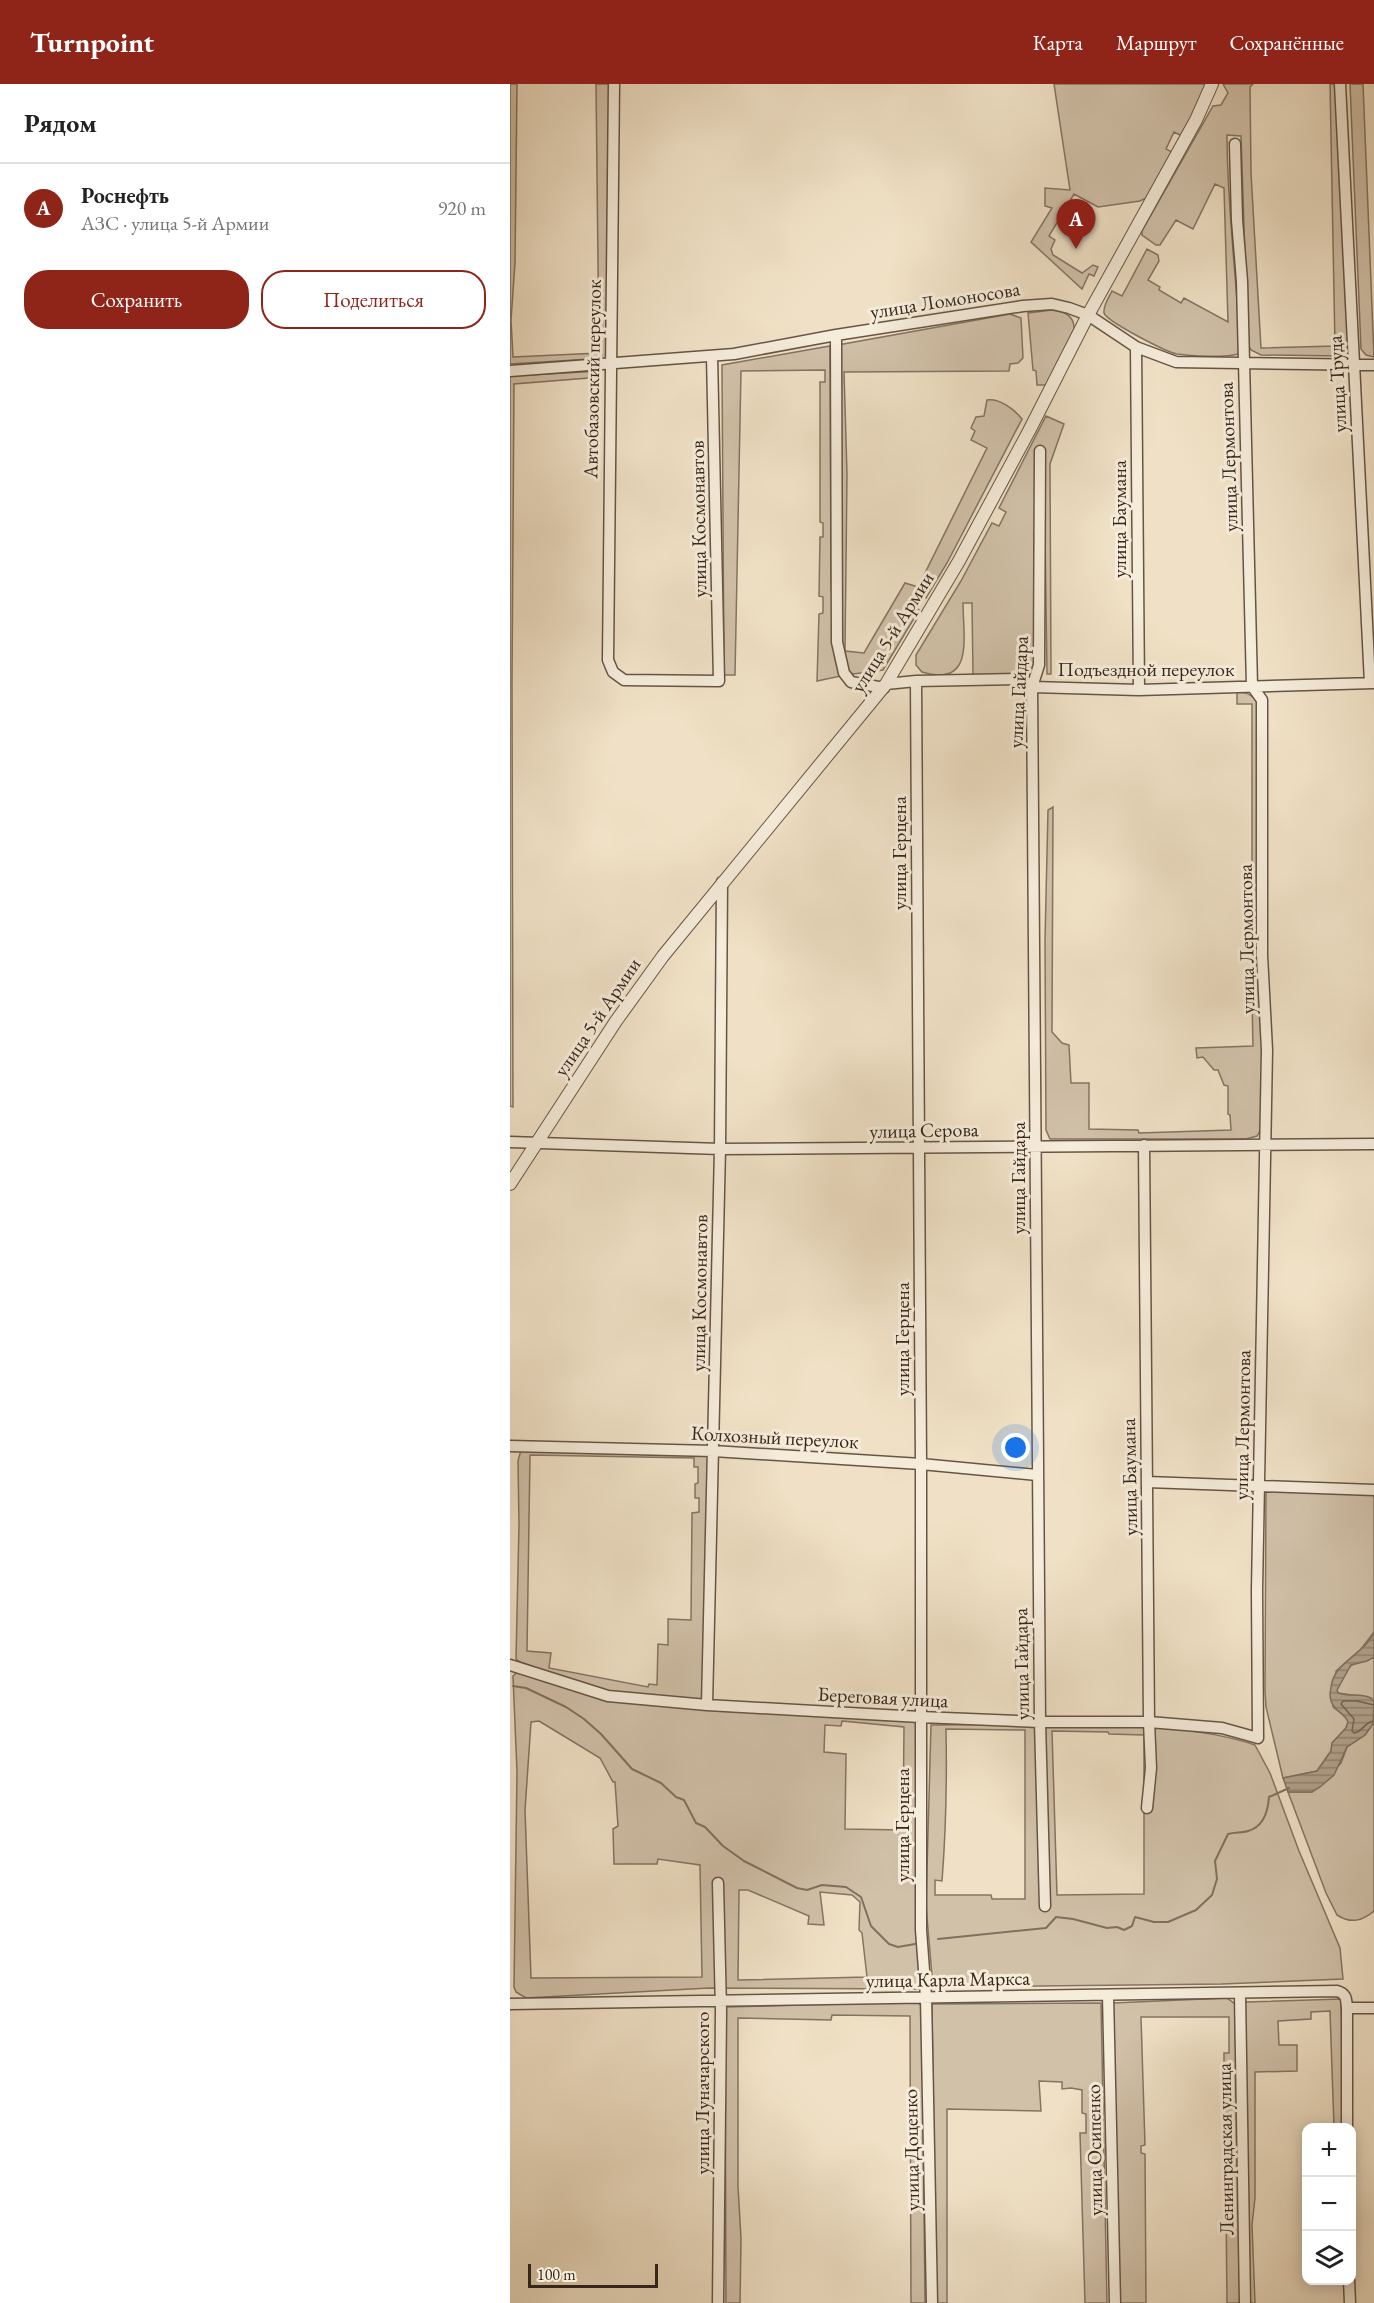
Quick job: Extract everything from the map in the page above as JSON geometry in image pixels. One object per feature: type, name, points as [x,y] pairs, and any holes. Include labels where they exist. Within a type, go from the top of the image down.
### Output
[{"type":"street","name":"Автобазовский переулок","points":[[613,672],[608,660],[614,84]]},
{"type":"street","name":"улица 5-й Армии","points":[[510,1184],[616,1021],[663,956],[885,686],[959,561],[1088,315],[1196,120],[1212,84]]},
{"type":"street","name":"улица Труда","points":[[1340,84],[1372,683]]},
{"type":"street","name":"улица Лермонтова","points":[[1235,144],[1244,362],[1252,686],[1262,700],[1262,955],[1267,1050],[1258,1485],[1258,1738]]},
{"type":"street","name":"улица Ломоносова","points":[[510,371],[712,357],[836,335],[1023,306],[1052,304],[1088,315],[1136,347],[1176,362],[1374,365]]},
{"type":"street","points":[[836,335],[837,642],[844,673],[851,682],[885,686]]},
{"type":"street","name":"улица Баумана","points":[[1136,347],[1139,690]]},
{"type":"street","name":"улица Космонавтов","points":[[613,672],[624,680],[719,681],[712,357]]},
{"type":"street","name":"улица Гайдара","points":[[1040,451],[1039,665],[1032,687],[1037,1475],[1040,1722],[1046,1906]]},
{"type":"street","name":"Подъездной переулок","points":[[885,686],[916,681],[1022,679],[1032,687],[1139,690],[1372,683]]},
{"type":"street","name":"улица Герцена","points":[[916,681],[921,1464],[921,1930],[927,1997]]},
{"type":"street","name":"улица Космонавтов","points":[[707,1705],[720,1149],[722,882]]},
{"type":"street","name":"улица Серова","points":[[510,1142],[720,1149],[1265,1143],[1374,1144]]},
{"type":"street","name":"улица Баумана","points":[[1144,1145],[1151,1768],[1147,1808]]},
{"type":"street","name":"Колхозный переулок","points":[[510,1446],[713,1451],[921,1464],[1037,1475]]},
{"type":"street","points":[[1147,1482],[1374,1490]]},
{"type":"street","name":"Береговая улица","points":[[510,1665],[598,1694],[707,1705],[920,1718],[1040,1722],[1149,1722],[1222,1728],[1258,1738]]},
{"type":"street","name":"улица Луначарского","points":[[718,1883],[720,2000],[718,2303]]},
{"type":"street","name":"улица Карла Маркса","points":[[510,2004],[1337,1991],[1346,1997],[1347,2008]]},
{"type":"street","name":"Ленинградская улица","points":[[1240,1994],[1245,2303]]},
{"type":"street","name":"улица Осипенко","points":[[1108,1995],[1115,2303]]},
{"type":"street","name":"улица Доценко","points":[[927,1997],[932,2303]]},
{"type":"street","points":[[1347,2123],[1347,2008],[1374,2008]]},
{"type":"street","points":[[1349,2285],[1350,2303]]},
{"type":"shaded area","points":[[510,84],[517,84],[515,263],[511,320],[513,357],[599,353],[596,84],[609,84],[607,358],[510,364]]},
{"type":"shaded area","points":[[1054,84],[1206,84],[1182,136],[1174,132],[1166,149],[1172,152],[1146,198],[1140,201],[1098,207],[1074,194],[1049,236],[1055,240],[1051,249],[1053,255],[1082,273],[1093,265],[1098,267],[1094,276],[1089,274],[1082,289],[1031,242],[1052,208],[1045,206],[1045,188],[1070,190]]},
{"type":"shaded area","points":[[1223,84],[1253,84],[1250,87],[1251,173],[1261,348],[1335,346],[1330,84],[1342,84],[1354,342],[1341,356],[1261,355],[1251,350],[1248,345],[1241,136],[1227,135],[1240,351],[1238,354],[1199,356],[1177,354],[1137,336],[1104,313],[1112,291],[1122,296],[1147,249],[1158,255],[1159,261],[1148,280],[1160,287],[1159,290],[1181,303],[1184,298],[1228,322],[1224,188],[1215,184],[1193,229],[1176,220],[1160,245],[1156,245],[1142,235],[1142,231],[1213,106],[1221,105],[1228,93]]},
{"type":"shaded area","points":[[1350,84],[1363,84],[1374,357],[1366,355],[1361,349]]},
{"type":"shaded area","points":[[1052,310],[1069,316],[1074,324],[1074,334],[1047,385],[1037,385],[1036,371],[1033,370],[1028,313]]},
{"type":"shaded area","points":[[1010,314],[1021,318],[1023,358],[1018,363],[1010,364],[1009,371],[844,372],[847,474],[845,651],[864,653],[905,583],[918,587],[987,448],[971,440],[975,431],[971,428],[976,417],[984,416],[987,400],[1002,403],[1022,419],[947,563],[926,598],[921,595],[914,607],[919,610],[883,670],[853,674],[849,672],[839,650],[838,345]]},
{"type":"shaded area","points":[[830,346],[831,580],[834,647],[841,676],[817,681],[819,614],[823,613],[823,597],[819,596],[820,537],[823,537],[823,523],[820,522],[820,382],[825,382],[825,370],[741,371],[735,675],[724,675],[722,365]]},
{"type":"shaded area","points":[[601,371],[601,377],[514,384],[513,1107],[510,1106],[510,376]]},
{"type":"shaded area","points":[[1046,416],[1064,424],[1050,464],[1051,674],[1047,674],[1045,532],[1034,533],[1036,674],[973,675],[972,603],[963,603],[964,644],[958,666],[951,673],[939,675],[922,672],[916,665],[916,655],[961,581],[992,523],[999,526],[1006,512],[999,508]]},
{"type":"shaded area","points":[[1237,692],[1251,695],[1259,707],[1263,1095],[1261,1129],[1257,1136],[1246,1139],[1050,1139],[1046,1130],[1045,940],[1048,810],[1053,807],[1052,1032],[1062,1043],[1069,1045],[1071,1083],[1089,1083],[1089,1129],[1138,1130],[1139,1133],[1231,1130],[1228,1114],[1228,1086],[1224,1085],[1218,1070],[1214,1070],[1203,1057],[1197,1058],[1196,1048],[1253,1046],[1251,956],[1244,956],[1245,936],[1252,936],[1252,704],[1237,704]]},
{"type":"shaded area","points":[[521,1450],[709,1453],[704,1700],[595,1689],[516,1659],[518,1461]],"holes":[[[530,1455],[694,1458],[694,1467],[698,1467],[695,1498],[699,1498],[699,1512],[692,1513],[691,1620],[668,1619],[668,1645],[658,1644],[657,1685],[649,1684],[648,1687],[549,1668],[551,1653],[527,1651]]]},
{"type":"shaded area","points":[[1266,1491],[1374,1495],[1374,1632],[1361,1649],[1336,1671],[1333,1707],[1346,1717],[1348,1722],[1346,1728],[1332,1743],[1331,1751],[1317,1771],[1283,1778],[1266,1707]]},
{"type":"shaded area","points":[[1374,1657],[1374,1702],[1371,1698],[1338,1693],[1337,1690],[1348,1668]]},
{"type":"shaded area","points":[[516,1673],[527,1674],[603,1700],[917,1719],[921,1989],[709,1988],[526,1998],[516,1992],[514,1987],[517,1772],[513,1676]],"holes":[[[539,1721],[600,1758],[615,1782],[618,1826],[613,1829],[614,1864],[657,1864],[658,1859],[700,1865],[702,1977],[531,1978],[525,1810],[531,1722]],[[842,1721],[904,1727],[903,1830],[845,1829],[846,1754],[824,1752],[825,1725],[841,1726]],[[739,1890],[748,1890],[809,1916],[808,1924],[824,1925],[820,1892],[852,1895],[860,1902],[859,1930],[862,1933],[867,1977],[738,1980]]]},
{"type":"shaded area","points":[[1374,1722],[1374,1911],[1361,1919],[1347,1920],[1337,1915],[1326,1893],[1288,1792],[1312,1792],[1341,1763],[1347,1747],[1365,1735]]},
{"type":"shaded area","points":[[1053,1724],[1155,1727],[1206,1733],[1255,1745],[1270,1773],[1299,1851],[1340,1948],[1343,1979],[1222,1984],[933,1987],[926,1906],[931,1725]],"holes":[[[946,1729],[1025,1730],[1025,1899],[992,1899],[991,1895],[935,1895],[935,1880],[942,1881],[946,1805]],[[1052,1731],[1144,1735],[1144,1894],[1057,1895]]]},
{"type":"shaded area","points":[[1227,1998],[1235,2004],[1240,2303],[1227,2303],[1225,2105],[1229,2105],[1229,2093],[1224,2093],[1224,2080],[1229,2079],[1229,2070],[1224,2070],[1224,2053],[1229,2053],[1229,2017],[1141,2017],[1145,2145],[1141,2146],[1141,2153],[1145,2154],[1146,2303],[1120,2303],[1113,2106],[1113,2003]]},
{"type":"shaded area","points":[[1341,1999],[1345,2123],[1334,2123],[1330,2011],[1311,2012],[1311,2019],[1278,2021],[1279,2045],[1297,2045],[1297,2071],[1255,2072],[1255,2198],[1252,2225],[1255,2303],[1248,2303],[1245,2002]]},
{"type":"shaded area","points":[[916,2002],[922,2008],[925,2303],[911,2303],[910,2016],[832,2015],[831,2020],[738,2018],[740,2303],[726,2303],[725,2007]]},
{"type":"shaded area","points":[[1101,2003],[1107,2303],[1085,2303],[1080,2133],[1086,2133],[1086,2114],[1082,2113],[1082,2090],[1062,2089],[1062,2082],[1039,2081],[1041,2111],[947,2109],[947,2303],[936,2303],[932,2004]]},
{"type":"water","points":[[1374,1632],[1374,1657],[1351,1665],[1337,1690],[1342,1694],[1371,1698],[1374,1702],[1373,1724],[1365,1735],[1347,1747],[1334,1775],[1320,1787],[1312,1792],[1288,1792],[1283,1778],[1317,1771],[1331,1751],[1332,1743],[1346,1728],[1347,1719],[1331,1700],[1333,1678],[1344,1664],[1364,1647]]},
{"type":"waterway","points":[[513,1686],[526,1688],[566,1707],[584,1719],[601,1734],[632,1769],[661,1783],[676,1797],[684,1800],[696,1823],[705,1827],[723,1846],[744,1861],[797,1888],[807,1890],[822,1885],[846,1887],[861,1897],[871,1926],[889,1944],[898,1947],[915,1944]]},
{"type":"waterway","points":[[938,1939],[1046,1928],[1056,1917],[1124,1930],[1132,1926],[1135,1917],[1154,1922],[1168,1922],[1196,1910],[1212,1895],[1217,1879],[1215,1861],[1228,1834],[1248,1831],[1257,1826],[1266,1813],[1269,1797],[1289,1788]]},
{"type":"place","name":"Роснефть","points":[[1076,249]]}]
